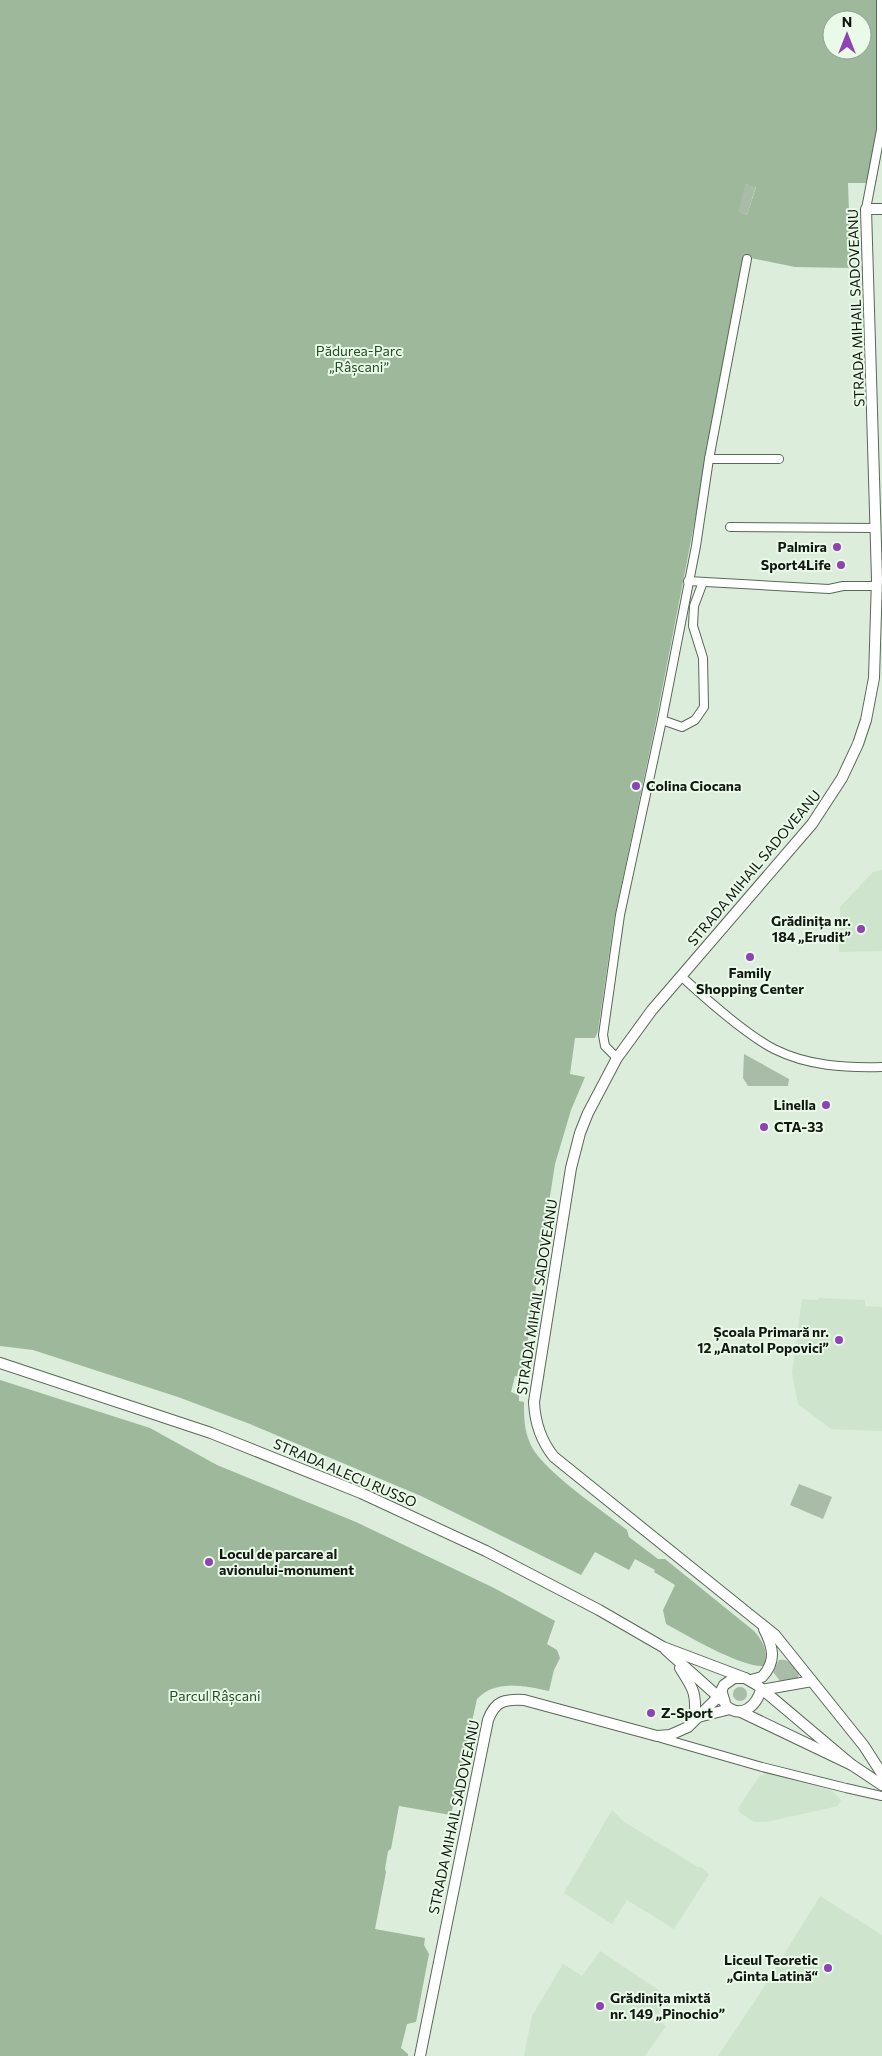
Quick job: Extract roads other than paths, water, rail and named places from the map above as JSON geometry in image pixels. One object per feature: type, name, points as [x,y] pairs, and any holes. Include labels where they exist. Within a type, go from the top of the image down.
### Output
[{"type":"main road","points":[[866,209],[882,209]]},
{"type":"main road","name":"STRADA MIHAIL SADOVEANU","points":[[866,209],[877,586],[874,678],[862,732],[842,778],[812,824],[652,1010],[617,1058],[588,1114],[580,1133],[571,1168],[534,1402],[537,1428],[546,1447],[554,1458],[775,1635],[864,1746],[882,1774]]},
{"type":"main road","name":"STRADA ALECU RUSSO","points":[[0,1363],[211,1433],[361,1493],[503,1560],[599,1610],[663,1647],[748,1679]]},
{"type":"main road","name":"STRADA MIHAIL SADOVEANU","points":[[762,1626],[770,1640],[773,1661]]},
{"type":"main road","name":"STRADA ALECU RUSSO","points":[[663,1647],[674,1659],[721,1696]]},
{"type":"main road","points":[[794,1660],[781,1656],[773,1661],[762,1677],[734,1678],[724,1685],[721,1696],[730,1709],[741,1712],[852,1765],[882,1784]]},
{"type":"main road","points":[[674,1659],[694,1689],[696,1697],[695,1718]]},
{"type":"main road","points":[[796,1683],[801,1678],[802,1670]]},
{"type":"main road","points":[[748,1679],[852,1765]]},
{"type":"main road","points":[[762,1690],[812,1681]]},
{"type":"main road","points":[[741,1712],[756,1703],[762,1690]]},
{"type":"main road","name":"STRADA MIHAIL SADOVEANU","points":[[420,2056],[492,1708],[506,1701],[524,1700],[657,1736],[670,1735],[682,1731],[721,1696]]},
{"type":"main road","name":"STRADA MIHAIL SADOVEANU","points":[[695,1718],[708,1713],[730,1709]]},
{"type":"street","name":"STRADA MIHAIL SADOVEANU","points":[[866,209],[881,130],[881,0]]},
{"type":"street","points":[[617,1058],[605,1046],[603,1036],[620,915],[662,720],[747,259]]},
{"type":"street","points":[[709,459],[779,459]]},
{"type":"street","points":[[730,527],[876,528]]},
{"type":"street","points":[[688,581],[829,589],[843,586],[877,586]]},
{"type":"street","points":[[662,720],[682,727],[695,720],[704,707],[703,658],[693,626],[694,606],[703,582]]},
{"type":"street","points":[[681,976],[742,1027],[775,1050],[803,1060],[829,1065],[882,1067]]},
{"type":"street","points":[[657,1736],[771,1769],[882,1796]]},
{"type":"place","name":"Palmira","points":[[837,547]]},
{"type":"place","name":"Sport4Life","points":[[841,565]]},
{"type":"place","name":"Colina Ciocana","points":[[636,786]]},
{"type":"place","name":"Grădinița nr. 184 „Erudit”","points":[[861,929]]},
{"type":"place","name":"Family Shopping Center","points":[[750,957]]},
{"type":"place","name":"Linella","points":[[826,1105]]},
{"type":"place","name":"CTA-33","points":[[764,1127]]},
{"type":"place","name":"Școala Primară nr. 12 „Anatol Popovici”","points":[[839,1340]]},
{"type":"place","name":"Locul de parcare al avionului-monument","points":[[209,1562]]},
{"type":"place","name":"Z-Sport","points":[[651,1713]]},
{"type":"place","name":"Liceul Teoretic „Ginta Latină“","points":[[828,1968]]},
{"type":"place","name":"Grădinița mixtă nr. 149 „Pinochio”","points":[[600,2006]]},
{"type":"park label","name":"Pădurea-Parc „Râșcani”","points":[[359,360]]},
{"type":"park label","name":"Parcul Râșcani","points":[[215,1696]]}]
